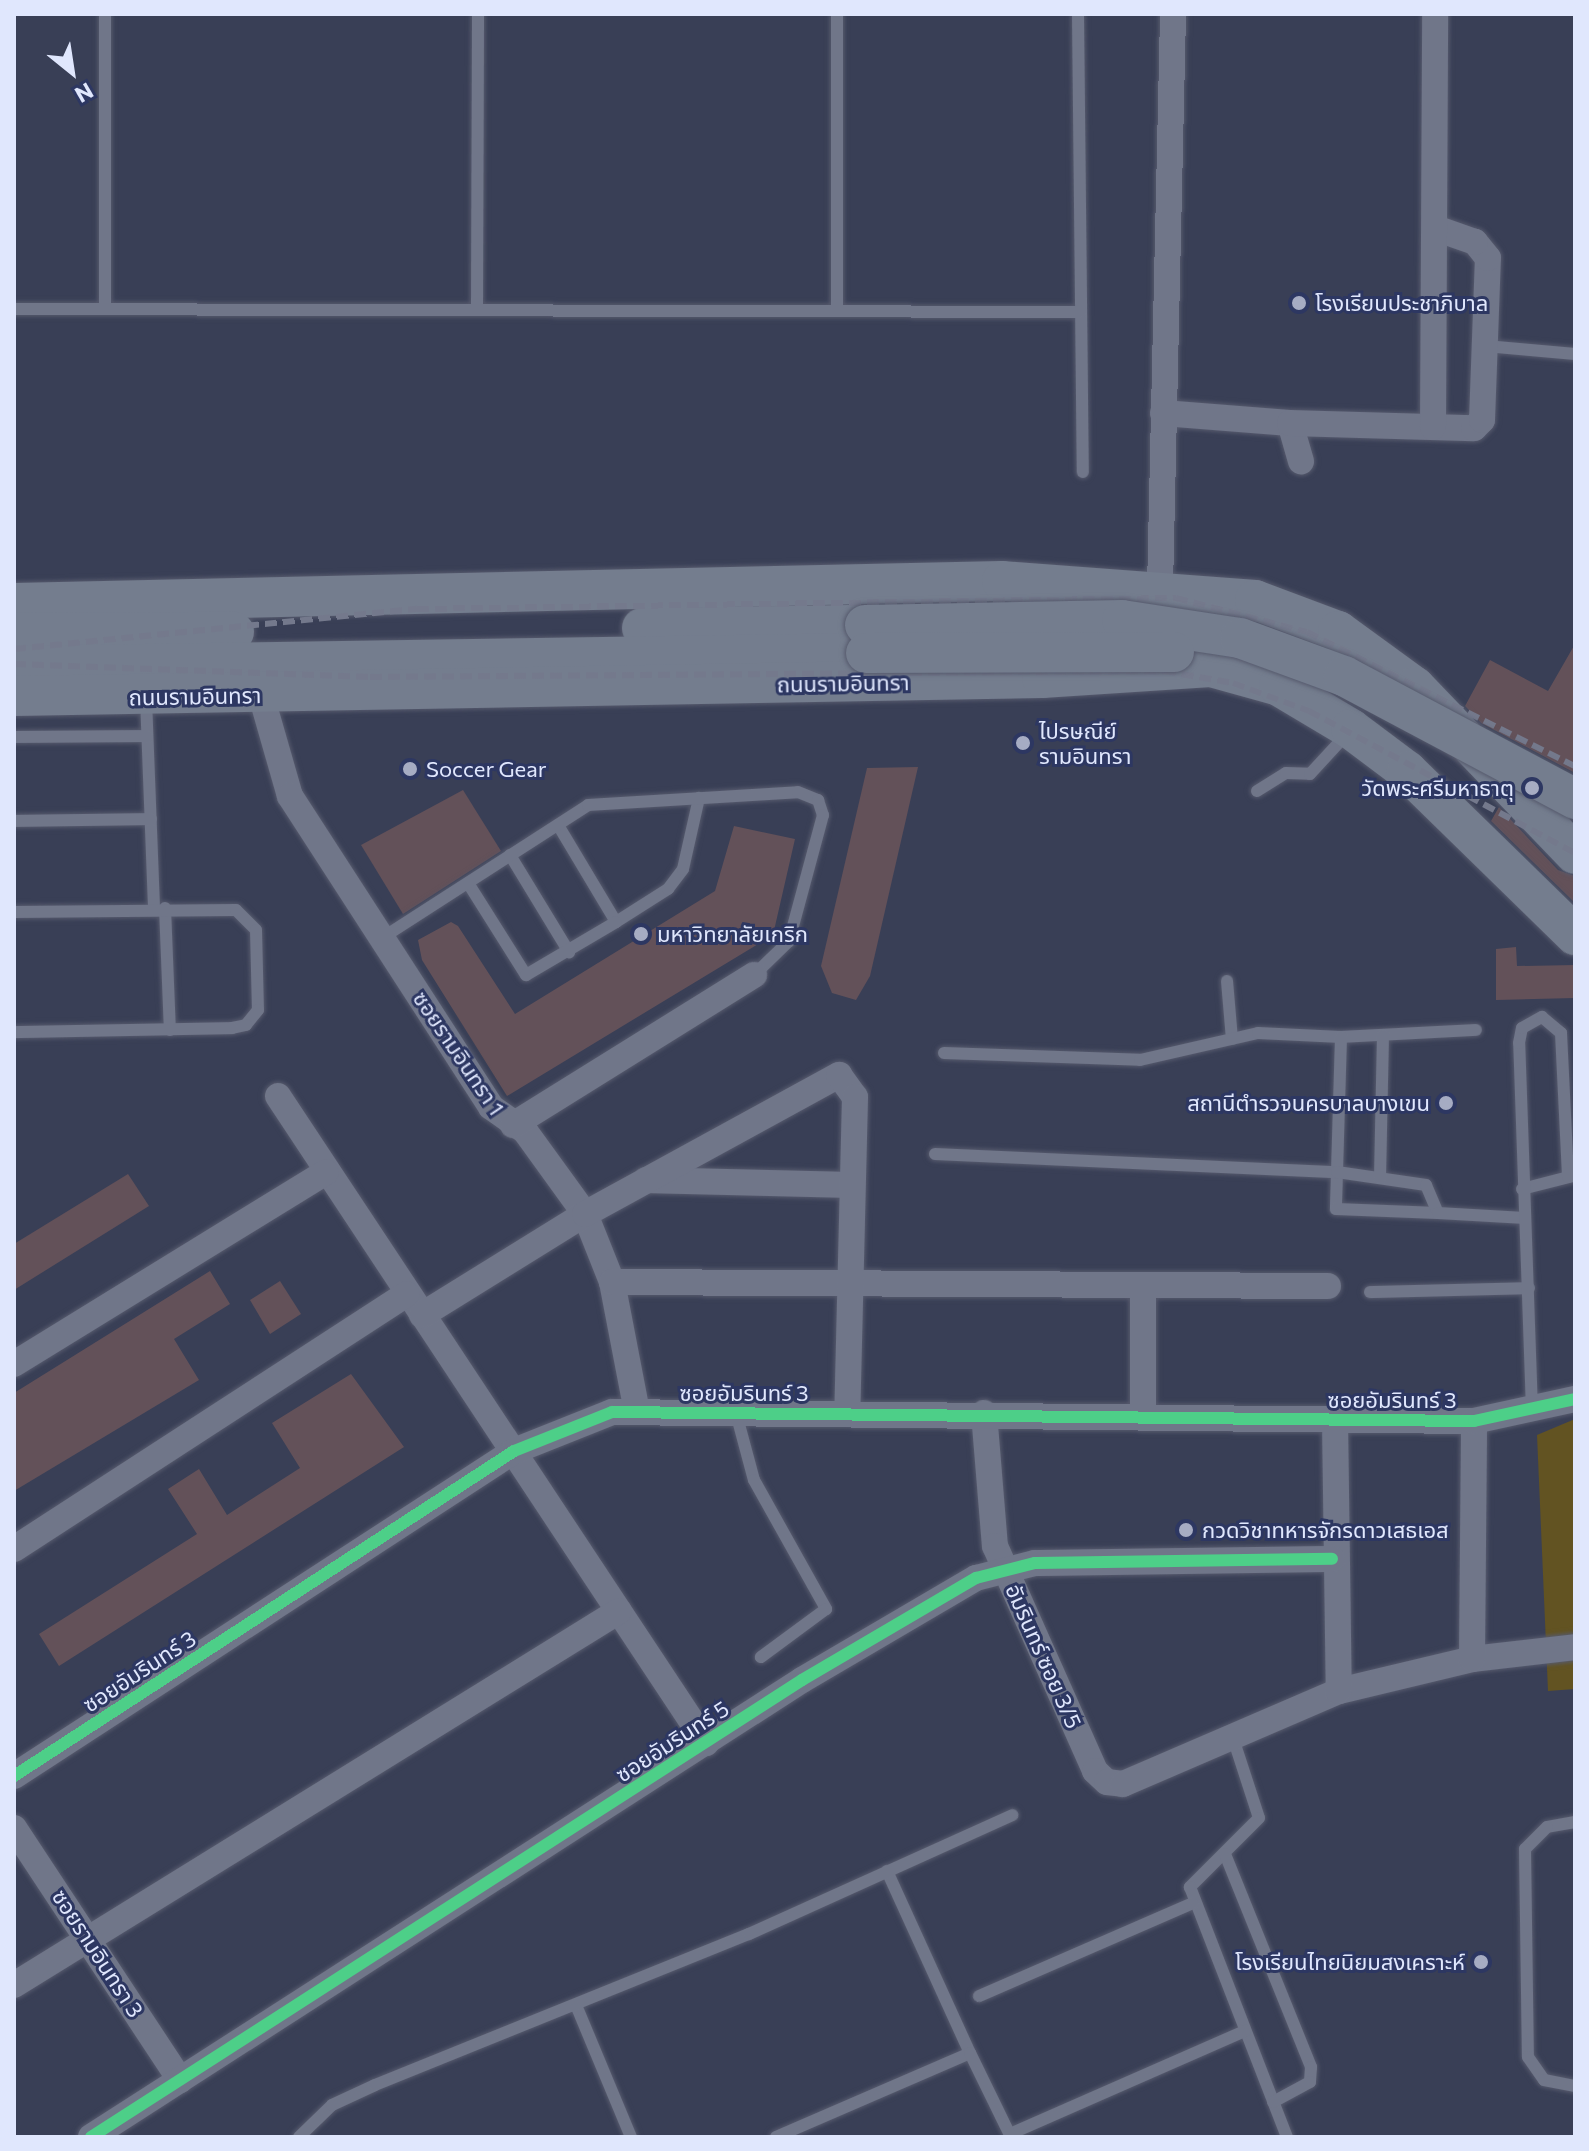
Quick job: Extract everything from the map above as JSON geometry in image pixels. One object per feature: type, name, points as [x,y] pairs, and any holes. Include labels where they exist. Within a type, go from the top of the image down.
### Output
[{"type":"main road","points":[[14,603],[1002,581],[1160,588],[1300,612],[1405,679],[1491,762],[1575,854]]},
{"type":"main road","name":"ถนนรามอินทรา","points":[[14,666],[865,639],[1122,620],[1240,638],[1344,676],[1575,799]]},
{"type":"main road","name":"ถนนรามอินทรา","points":[[14,633],[865,639],[1124,648],[1225,660],[1389,726],[1575,827]]},
{"type":"main road","name":"ถนนรามอินทรา","points":[[14,696],[261,695],[1042,678],[1180,664],[1279,686],[1357,733],[1475,834],[1575,935]]},
{"type":"main road","points":[[1357,733],[1390,730],[1403,717],[1411,704],[1405,679]]},
{"type":"main road","points":[[1491,762],[1575,783]]},
{"type":"street","points":[[1160,588],[1173,14]]},
{"type":"street","points":[[1433,427],[1435,14]]},
{"type":"street","points":[[1163,413],[1290,423],[1474,428],[1482,420],[1488,258],[1475,242],[1435,228]]},
{"type":"street","points":[[1290,423],[1301,461]]},
{"type":"street","name":"ซอยรามอินทรา 1","points":[[261,695],[290,796],[491,1107],[513,1125],[585,1214],[612,1282],[637,1412]]},
{"type":"street","points":[[513,1125],[754,975]]},
{"type":"street","points":[[14,1549],[414,1304],[839,1075],[855,1097],[850,1185],[847,1414]]},
{"type":"street","points":[[278,1096],[706,1743]]},
{"type":"street","points":[[14,1364],[326,1172]]},
{"type":"street","points":[[646,1180],[850,1185]]},
{"type":"street","points":[[612,1282],[849,1286],[1328,1286]]},
{"type":"street","points":[[1143,1287],[1143,1418]]},
{"type":"street","name":"ซอยอัมรินทร์ 3","points":[[14,1776],[514,1451],[589,1418],[637,1412],[984,1413],[1143,1418],[1474,1421],[1532,1413],[1575,1399]]},
{"type":"street","name":"อัมรินทร์ ซอย 3/5","points":[[984,1413],[991,1528],[1003,1566],[1095,1771],[1123,1784],[1233,1738]]},
{"type":"street","points":[[1335,1420],[1332,1559],[1339,1691]]},
{"type":"street","points":[[1472,1659],[1474,1421]]},
{"type":"street","name":"ซอยอัมรินทร์ 5","points":[[91,2137],[938,1597],[1003,1566],[1332,1559]]},
{"type":"street","points":[[14,1985],[619,1611]]},
{"type":"street","points":[[1233,1738],[1339,1691],[1472,1659],[1575,1647]]},
{"type":"street","name":"ซอยรามอินทรา 3","points":[[14,1828],[180,2080]]},
{"type":"lane","points":[[105,14],[105,309]]},
{"type":"lane","points":[[477,308],[478,14]]},
{"type":"lane","points":[[837,14],[837,310]]},
{"type":"lane","points":[[1078,14],[1083,472]]},
{"type":"lane","points":[[14,309],[1081,312]]},
{"type":"lane","points":[[1486,346],[1575,354]]},
{"type":"lane","points":[[146,697],[151,819],[170,1030]]},
{"type":"lane","points":[[1257,791],[1286,773],[1310,774],[1357,733]]},
{"type":"lane","points":[[14,737],[147,736]]},
{"type":"lane","points":[[382,938],[588,805],[798,792],[818,800],[823,815],[789,941],[754,975]]},
{"type":"lane","points":[[468,883],[526,975],[569,952],[668,889],[683,869],[699,798]]},
{"type":"lane","points":[[14,821],[151,819]]},
{"type":"lane","points":[[558,825],[616,922]]},
{"type":"lane","points":[[510,855],[569,952]]},
{"type":"lane","points":[[14,912],[160,908],[236,910],[256,930],[254,1019],[232,1028],[14,1032]]},
{"type":"lane","points":[[1227,981],[1232,1039]]},
{"type":"lane","points":[[1522,1189],[1571,1176],[1561,1033],[1542,1017],[1522,1028],[1519,1043],[1522,1189],[1529,1288],[1532,1413]]},
{"type":"lane","points":[[944,1053],[1140,1060],[1232,1039],[1476,1030]]},
{"type":"lane","points":[[1380,1178],[1383,1035]]},
{"type":"lane","points":[[1341,1037],[1337,1172],[1340,1213],[1438,1213],[1525,1218]]},
{"type":"lane","points":[[935,1154],[1337,1172],[1426,1185],[1438,1213]]},
{"type":"lane","points":[[1370,1292],[1529,1288]]},
{"type":"lane","points":[[736,1413],[754,1480],[826,1609],[761,1657]]},
{"type":"lane","points":[[1233,1738],[1259,1818],[1225,1854],[1192,1881],[1193,1903],[1287,2137]]},
{"type":"lane","points":[[299,2137],[332,2105],[576,2005],[1012,1815]]},
{"type":"lane","points":[[1575,1822],[1547,1827],[1525,1849],[1528,2057],[1544,2080],[1575,2086]]},
{"type":"lane","points":[[1225,1854],[1311,2067],[1310,2082],[1273,2102]]},
{"type":"lane","points":[[887,1871],[1011,2136],[1245,2031]]},
{"type":"lane","points":[[979,1996],[1193,1903]]},
{"type":"lane","points":[[576,2005],[631,2137]]},
{"type":"lane","points":[[777,2137],[970,2053]]},
{"type":"shaded area","points":[[1575,1419],[1575,1689],[1548,1691],[1537,1435]]},
{"type":"building","points":[[1575,644],[1575,773],[1481,723],[1465,706],[1490,660],[1548,691]]},
{"type":"building","points":[[918,767],[870,976],[856,1000],[832,993],[821,966],[867,768]]},
{"type":"building","points":[[463,790],[501,851],[403,914],[361,845]]},
{"type":"building","points":[[1499,807],[1558,870],[1575,876],[1575,903],[1491,821]]},
{"type":"building","points":[[734,826],[795,839],[773,935],[507,1096],[422,960],[418,940],[451,922],[458,926],[515,1014],[715,891]]},
{"type":"building","points":[[1516,947],[1517,966],[1575,965],[1575,998],[1496,1000],[1496,949]]},
{"type":"building","points":[[128,1174],[149,1206],[14,1290],[14,1244]]},
{"type":"building","points":[[210,1271],[230,1304],[174,1339],[199,1380],[14,1491],[14,1393]]},
{"type":"building","points":[[280,1281],[301,1314],[270,1334],[250,1300]]},
{"type":"building","points":[[351,1374],[404,1447],[59,1666],[39,1634],[197,1534],[168,1489],[199,1469],[227,1515],[300,1468],[272,1423]]},
{"type":"railway","points":[[14,649],[417,609],[1176,598],[1307,632],[1575,766]]},
{"type":"railway","points":[[14,664],[370,677],[1164,671],[1233,683],[1309,711],[1575,853]]},
{"type":"cycle path","points":[[14,1776],[514,1451],[612,1412],[1474,1421],[1575,1399]]},
{"type":"cycle path","points":[[91,2137],[802,1680],[976,1578],[1035,1563],[1332,1559]]},
{"type":"place","name":"โรงเรียนประชาภิบาล","points":[[1299,303]]},
{"type":"place","name":"ไปรษณีย์ รามอินทรา","points":[[1023,743]]},
{"type":"place","name":"Soccer Gear","points":[[410,769]]},
{"type":"place","name":"วัดพระศรีมหาธาตุ","points":[[1532,788]]},
{"type":"place","name":"มหาวิทยาลัยเกริก","points":[[641,934]]},
{"type":"place","name":"สถานีตำรวจนครบาลบางเขน","points":[[1446,1103]]},
{"type":"place","name":"กวดวิชาทหารจักรดาวเสธเอส","points":[[1186,1530]]},
{"type":"place","name":"โรงเรียนไทยนิยมสงเคราะห์","points":[[1481,1962]]}]
